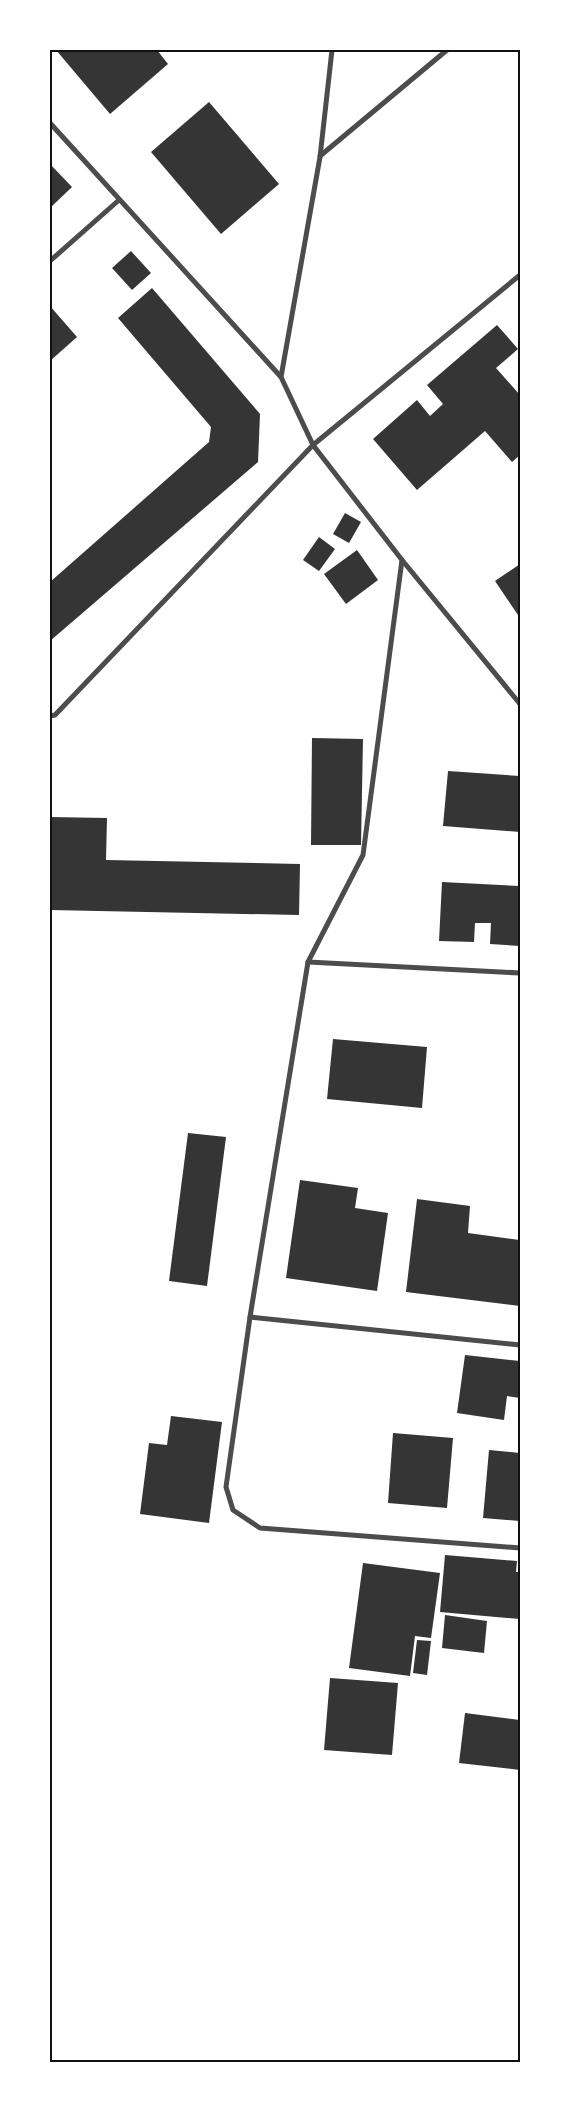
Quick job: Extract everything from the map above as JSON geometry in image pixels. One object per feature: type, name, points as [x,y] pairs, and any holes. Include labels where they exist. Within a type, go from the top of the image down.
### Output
[{"type":"street","points":[[281,377],[320,157],[332,50]]},
{"type":"street","points":[[320,157],[447,50]]},
{"type":"street","points":[[50,123],[281,377],[313,445],[402,560],[520,704]]},
{"type":"street","points":[[50,261],[119,200]]},
{"type":"street","points":[[50,716],[55,715],[313,445],[520,275]]},
{"type":"street","points":[[402,560],[363,854],[308,962],[250,1317],[226,1487],[233,1510],[260,1528],[520,1548]]},
{"type":"street","points":[[308,962],[520,973]]},
{"type":"street","points":[[250,1317],[520,1345]]},
{"type":"building","points":[[56,50],[157,50],[168,64],[110,114]]},
{"type":"building","points":[[209,102],[279,184],[221,234],[151,152]]},
{"type":"building","points":[[50,164],[72,187],[50,208]]},
{"type":"building","points":[[131,251],[151,273],[132,290],[112,268]]},
{"type":"building","points":[[152,288],[260,414],[258,462],[50,641],[50,582],[209,442],[211,427],[118,318]]},
{"type":"building","points":[[50,306],[77,337],[50,361]]},
{"type":"building","points":[[497,325],[518,349],[496,368],[520,395],[520,455],[512,462],[485,431],[417,490],[373,439],[417,400],[430,416],[443,404],[427,385]]},
{"type":"building","points":[[345,513],[361,522],[349,543],[333,534]]},
{"type":"building","points":[[319,537],[335,549],[319,571],[303,560]]},
{"type":"building","points":[[357,550],[378,580],[346,604],[324,574]]},
{"type":"building","points":[[520,564],[520,618],[495,581]]},
{"type":"building","points":[[312,738],[363,739],[361,845],[311,845]]},
{"type":"building","points":[[448,771],[520,776],[520,832],[443,826]]},
{"type":"building","points":[[50,817],[107,818],[106,860],[300,864],[299,915],[50,910]]},
{"type":"building","points":[[442,882],[520,886],[520,946],[490,944],[491,923],[475,923],[474,942],[439,941]]},
{"type":"building","points":[[333,1039],[427,1047],[422,1108],[327,1099]]},
{"type":"building","points":[[188,1133],[226,1137],[207,1286],[169,1281]]},
{"type":"building","points":[[300,1180],[358,1188],[355,1208],[388,1213],[377,1291],[286,1278]]},
{"type":"building","points":[[417,1199],[470,1206],[468,1233],[520,1240],[520,1306],[406,1292]]},
{"type":"building","points":[[465,1355],[520,1361],[520,1398],[507,1396],[504,1420],[457,1413]]},
{"type":"building","points":[[171,1416],[222,1422],[209,1523],[140,1514],[149,1443],[167,1445]]},
{"type":"building","points":[[393,1433],[453,1438],[447,1508],[388,1503]]},
{"type":"building","points":[[489,1450],[520,1453],[520,1521],[483,1518]]},
{"type":"building","points":[[445,1555],[517,1561],[516,1572],[520,1572],[520,1619],[440,1612]]},
{"type":"building","points":[[363,1563],[440,1573],[431,1638],[415,1636],[410,1676],[349,1668]]},
{"type":"building","points":[[445,1615],[487,1621],[484,1653],[442,1648]]},
{"type":"building","points":[[417,1640],[431,1641],[427,1675],[413,1673]]},
{"type":"building","points":[[330,1678],[398,1683],[392,1755],[324,1750]]},
{"type":"building","points":[[465,1713],[520,1720],[520,1770],[459,1763]]}]
